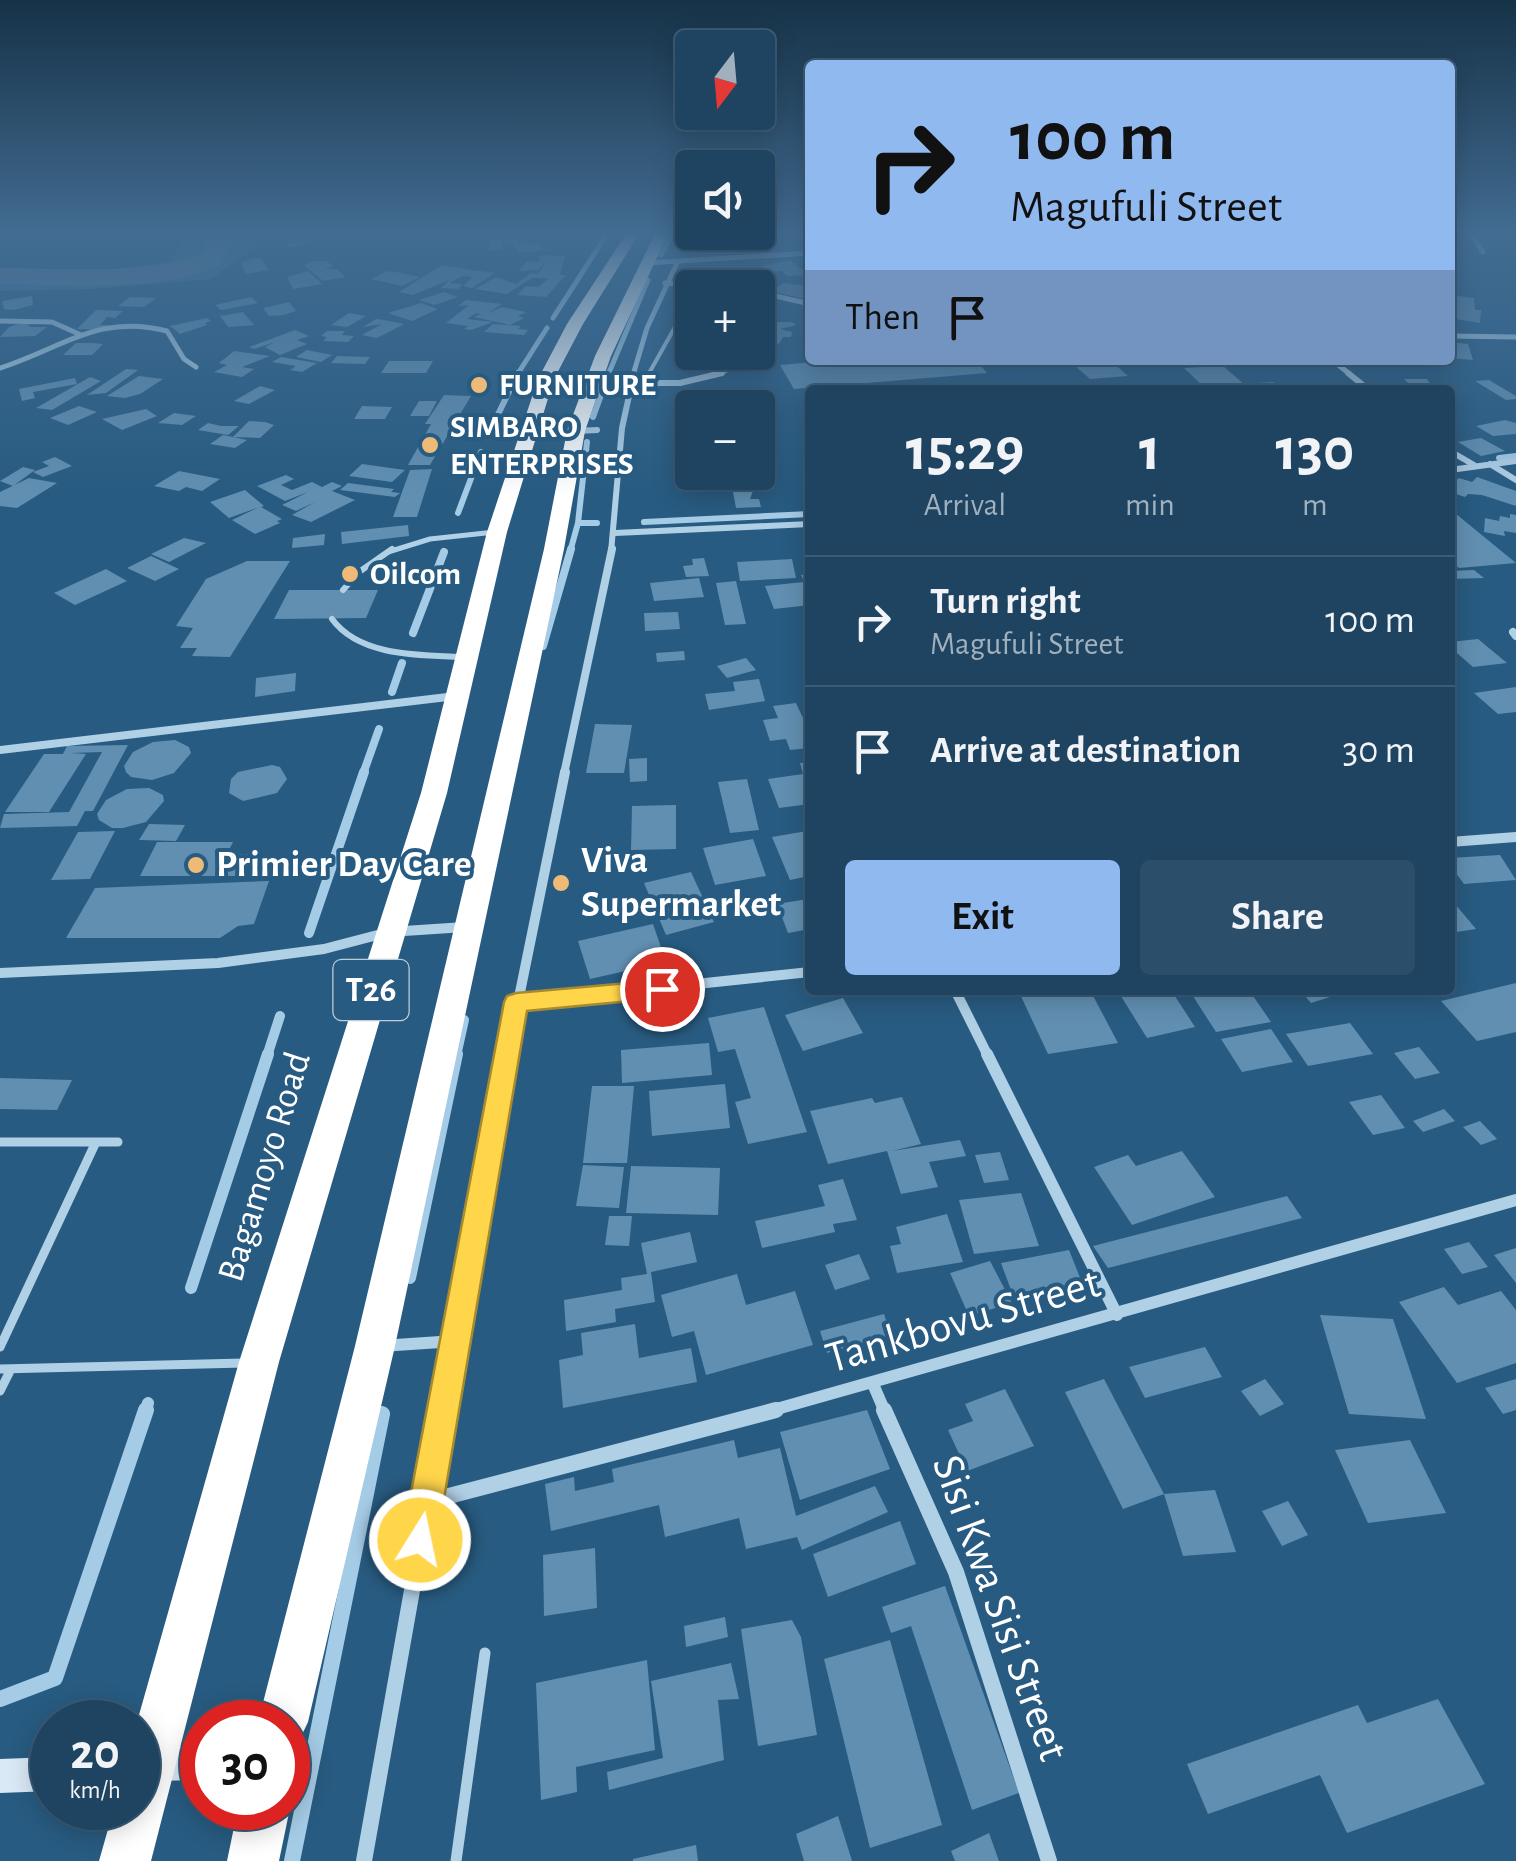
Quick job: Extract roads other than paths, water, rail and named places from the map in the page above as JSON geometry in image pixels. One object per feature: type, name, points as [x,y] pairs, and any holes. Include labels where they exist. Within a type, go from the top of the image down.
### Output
[{"type":"highway","name":"Bagamoyo Road","points":[[160,1711],[259,1362],[434,793],[497,532],[546,379],[580,321]]},
{"type":"highway","name":"T26","points":[[289,1700],[375,1346],[554,549],[603,356],[622,321]]},
{"type":"highway","name":"Bagamoyo Road","points":[[125,1861],[131,1830]]},
{"type":"highway","points":[[253,1861],[259,1830]]},
{"type":"main road","points":[[0,1776],[30,1775]]},
{"type":"street","points":[[43,321],[70,326],[79,334]]},
{"type":"street","points":[[364,1861],[516,1002],[615,533],[616,457],[651,321]]},
{"type":"street","points":[[0,368],[28,360],[79,334],[160,328],[172,336],[184,359],[196,367]]},
{"type":"street","points":[[1455,336],[1516,337]]},
{"type":"street","points":[[1338,365],[1364,385]]},
{"type":"street","points":[[638,383],[691,384],[726,370]]},
{"type":"street","points":[[1455,454],[1474,465]]},
{"type":"street","points":[[1455,469],[1516,461]]},
{"type":"street","points":[[1489,464],[1516,480]]},
{"type":"street","points":[[615,533],[805,524]]},
{"type":"street","points":[[0,750],[460,696]]},
{"type":"street","points":[[1455,842],[1516,837]]},
{"type":"street","points":[[0,973],[218,962],[324,949],[389,932],[467,927]]},
{"type":"street","points":[[516,1002],[805,973]]},
{"type":"street","points":[[957,995],[1117,1315]]},
{"type":"street","name":"Tankbovu Street","points":[[426,1502],[873,1384],[1516,1200]]},
{"type":"street","points":[[375,1346],[455,1341]]},
{"type":"street","name":"Sisi Kwa Sisi Street","points":[[873,1384],[956,1572],[1049,1861]]},
{"type":"lane","points":[[638,383],[675,325]]},
{"type":"lane","points":[[343,590],[366,562],[382,551],[497,532]]},
{"type":"lane","points":[[332,618],[335,627],[353,640],[391,650],[468,657]]},
{"type":"lane","points":[[0,1142],[118,1142]]},
{"type":"lane","points":[[0,1347],[95,1144]]},
{"type":"lane","points":[[0,1391],[6,1369],[259,1362]]},
{"type":"lane","points":[[456,1861],[485,1652]]},
{"type":"waterway","points":[[608,375],[631,321]]},
{"type":"waterway","points":[[517,375],[547,328]]},
{"type":"waterway","points":[[593,417],[609,373]]},
{"type":"waterway","points":[[491,429],[517,375]]},
{"type":"waterway","points":[[578,523],[587,442]]},
{"type":"waterway","points":[[458,513],[481,452]]},
{"type":"waterway","points":[[1499,458],[1516,456]]},
{"type":"waterway","points":[[644,522],[805,514]]},
{"type":"waterway","points":[[570,552],[578,523]]},
{"type":"waterway","points":[[578,523],[597,523]]},
{"type":"waterway","points":[[543,646],[571,549]]},
{"type":"waterway","points":[[413,633],[444,552]]},
{"type":"waterway","points":[[392,692],[402,663]]},
{"type":"waterway","points":[[363,774],[379,729]]},
{"type":"waterway","points":[[309,933],[364,772]]},
{"type":"waterway","points":[[267,1056],[280,1016]]},
{"type":"waterway","points":[[456,1056],[464,1020]]},
{"type":"waterway","points":[[191,1288],[268,1054]]},
{"type":"waterway","points":[[410,1278],[457,1054]]},
{"type":"waterway","points":[[145,1412],[148,1403]]},
{"type":"waterway","points":[[0,1699],[55,1678],[146,1410]]},
{"type":"waterway","points":[[292,1861],[382,1414]]},
{"type":"place","name":"FURNITURE","points":[[479,385]]},
{"type":"place","name":"SIMBARO ENTERPRISES","points":[[430,445]]},
{"type":"place","name":"Oilcom","points":[[350,574]]},
{"type":"place","name":"Primier Day Care","points":[[196,865]]},
{"type":"place","name":"Viva Supermarket","points":[[561,883]]}]
